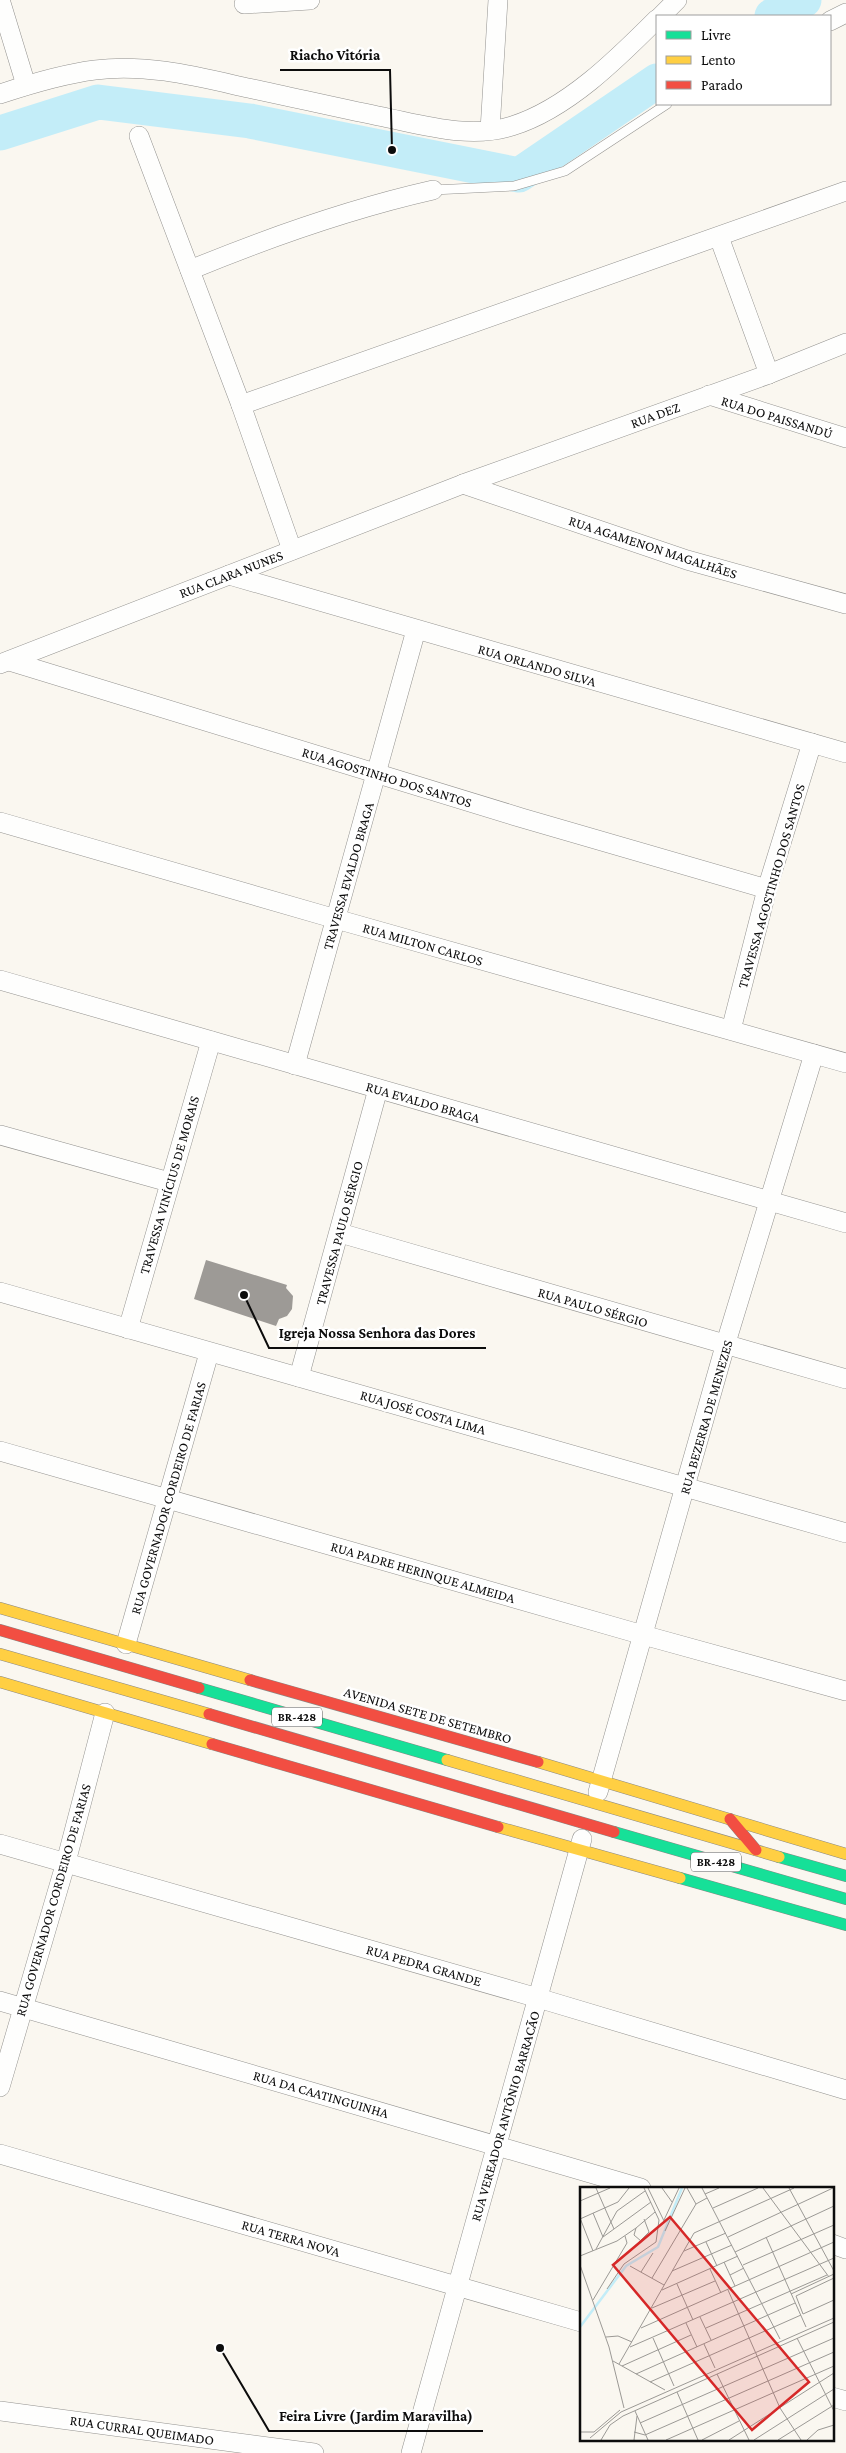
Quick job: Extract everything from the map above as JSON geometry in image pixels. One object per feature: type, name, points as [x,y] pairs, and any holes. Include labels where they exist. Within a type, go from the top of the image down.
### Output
[{"type":"main road","name":"AVENIDA SETE DE SETEMBRO","points":[[0,1608],[601,1780],[846,1854]]},
{"type":"main road","name":"BR-428","points":[[0,1630],[846,1876]]},
{"type":"main road","name":"BR-428","points":[[0,1654],[587,1825],[846,1898]]},
{"type":"main road","points":[[0,1682],[579,1850],[846,1925]]},
{"type":"main road","points":[[730,1819],[756,1850]]},
{"type":"street","points":[[244,4],[310,0]]},
{"type":"street","points":[[490,130],[498,0]]},
{"type":"street","points":[[662,15],[677,0]]},
{"type":"street","points":[[4,2],[26,85]]},
{"type":"street","points":[[831,20],[846,13]]},
{"type":"street","points":[[0,94],[26,85],[96,70],[150,68],[206,78],[441,129],[462,131],[490,130],[509,127],[527,121],[563,100],[618,57],[656,21]]},
{"type":"street","points":[[139,136],[241,405],[292,550]]},
{"type":"street","points":[[190,270],[260,241],[348,212],[433,190]]},
{"type":"street","points":[[241,405],[719,237],[846,190]]},
{"type":"street","points":[[719,237],[769,374]]},
{"type":"street","name":"RUA DEZ","points":[[462,484],[769,374],[846,343]]},
{"type":"street","name":"RUA DO PAISSANDÚ","points":[[709,395],[846,438]]},
{"type":"street","name":"RUA CLARA NUNES","points":[[5,662],[462,484]]},
{"type":"street","name":"RUA AGAMENON MAGALHÃES","points":[[462,484],[687,560],[846,604]]},
{"type":"street","name":"RUA ORLANDO SILVA","points":[[229,575],[846,753]]},
{"type":"street","name":"TRAVESSA EVALDO BRAGA","points":[[295,1065],[416,630]]},
{"type":"street","name":"RUA AGOSTINHO DOS SANTOS","points":[[5,662],[376,774],[767,888]]},
{"type":"street","name":"TRAVESSA AGOSTINHO DOS SANTOS","points":[[731,1030],[767,888],[812,743]]},
{"type":"street","name":"RUA MILTON CARLOS","points":[[0,822],[846,1063]]},
{"type":"street","name":"RUA EVALDO BRAGA","points":[[0,980],[846,1223]]},
{"type":"street","name":"TRAVESSA VINÍCIUS DE MORAIS","points":[[128,1329],[211,1041]]},
{"type":"street","name":"RUA BEZERRA DE MENEZES","points":[[601,1780],[725,1346],[814,1054]]},
{"type":"street","name":"TRAVESSA PAULO SÉRGIO","points":[[299,1377],[378,1089]]},
{"type":"street","points":[[0,1135],[169,1182]]},
{"type":"street","name":"RUA PAULO SÉRGIO","points":[[340,1233],[725,1346],[846,1379]]},
{"type":"street","name":"RUA JOSÉ COSTA LIMA","points":[[0,1292],[846,1533]]},
{"type":"street","name":"RUA GOVERNADOR CORDEIRO DE FARIAS","points":[[126,1644],[166,1498],[209,1353]]},
{"type":"street","name":"RUA PADRE HERINQUE ALMEIDA","points":[[0,1451],[643,1635],[846,1691]]},
{"type":"street","name":"RUA GOVERNADOR CORDEIRO DE FARIAS","points":[[0,2087],[66,1862],[105,1713]]},
{"type":"street","name":"RUA VEREADOR ANTÔNIO BARRACÃO","points":[[411,2453],[579,1850],[601,1780]]},
{"type":"street","name":"RUA PEDRA GRANDE","points":[[0,1844],[538,1998],[846,2090]]},
{"type":"street","name":"RUA DA CAATINGUINHA","points":[[0,2001],[638,2187]]},
{"type":"street","name":"RUA TERRA NOVA","points":[[0,2154],[580,2322]]},
{"type":"street","name":"RUA CURRAL QUEIMADO","points":[[0,2411],[314,2453]]},
{"type":"lane","points":[[433,190],[514,186],[565,171],[665,105]]},
{"type":"building","points":[[206,1260],[287,1285],[286,1288],[293,1296],[292,1309],[287,1316],[279,1319],[276,1326],[194,1299]]},
{"type":"waterway","points":[[774,15],[804,0]]},
{"type":"waterway","points":[[0,133],[98,102],[250,121],[519,175],[656,82]]},
{"type":"traffic: fast","points":[[199,1688],[447,1760]]},
{"type":"traffic: fast","points":[[614,1832],[846,1899]]},
{"type":"traffic: fast","points":[[779,1857],[846,1876]]},
{"type":"traffic: fast","points":[[680,1878],[846,1925]]},
{"type":"traffic: slow","points":[[0,1608],[250,1680]]},
{"type":"traffic: slow","points":[[0,1654],[209,1714]]},
{"type":"traffic: slow","points":[[0,1682],[212,1744]]},
{"type":"traffic: slow","points":[[447,1760],[779,1857]]},
{"type":"traffic: slow","points":[[538,1762],[846,1854]]},
{"type":"traffic: slow","points":[[498,1827],[680,1878]]},
{"type":"traffic: jam","points":[[0,1630],[199,1688]]},
{"type":"traffic: jam","points":[[250,1680],[538,1762]]},
{"type":"traffic: jam","points":[[209,1714],[614,1832]]},
{"type":"traffic: jam","points":[[212,1744],[498,1827]]},
{"type":"traffic: jam","points":[[730,1819],[756,1850]]},
{"type":"place","name":"Riacho Vitória","points":[[392,150]]},
{"type":"place","name":"Igreja Nossa Senhora das Dores","points":[[244,1295]]},
{"type":"place","name":"Feira Livre (Jardim Maravilha)","points":[[220,2348]]}]
